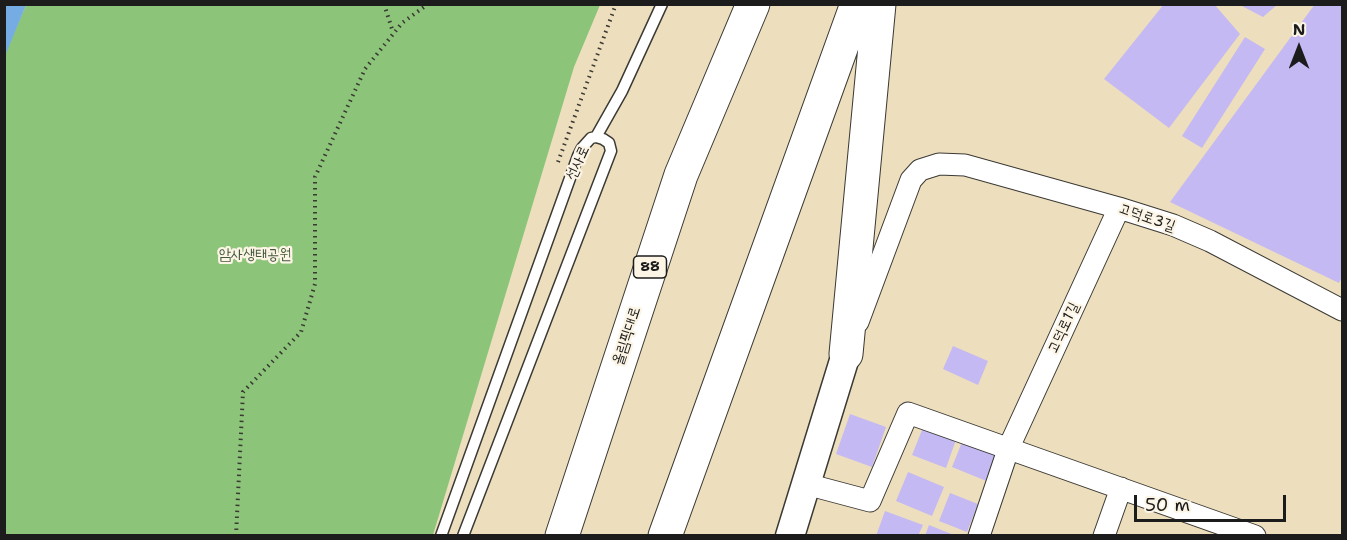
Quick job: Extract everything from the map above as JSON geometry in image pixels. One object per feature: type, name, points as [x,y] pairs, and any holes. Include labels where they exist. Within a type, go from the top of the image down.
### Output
[{"type":"highway","name":"올림픽대로","points":[[562,536],[681,174],[753,4]]},
{"type":"highway","points":[[665,536],[857,4]]},
{"type":"highway","points":[[846,354],[879,4]]},
{"type":"main road","points":[[790,536],[846,354]]},
{"type":"street","name":"고덕로3길","points":[[846,354],[911,180],[920,170],[939,164],[965,165],[1173,225],[1210,241],[1342,310]]},
{"type":"street","name":"고덕로1길","points":[[979,536],[1009,447],[1119,208]]},
{"type":"street","points":[[806,484],[870,501],[908,413],[1255,536]]},
{"type":"street","points":[[1104,536],[1120,488]]},
{"type":"lane","points":[[596,137],[622,91],[662,4]]},
{"type":"lane","name":"선사로","points":[[441,536],[572,171],[582,148],[591,138],[603,139],[609,143],[611,151],[464,536]]},
{"type":"path","points":[[384,4],[393,33]]},
{"type":"path","points":[[236,536],[243,392],[301,332],[315,284],[315,177],[366,69],[402,23],[428,4]]},
{"type":"green space","name":"암사생태공원","points":[[26,5],[600,5],[574,67],[433,535],[5,536],[4,56]]},
{"type":"water","points":[[4,5],[26,5],[5,56]]},
{"type":"building","points":[[1164,4],[1214,4],[1240,34],[1169,128],[1104,79]]},
{"type":"building","points":[[1238,4],[1278,4],[1263,17]]},
{"type":"building","points":[[1315,4],[1342,4],[1342,277],[1339,283],[1170,202]]},
{"type":"building","points":[[1245,37],[1265,49],[1202,148],[1182,136]]},
{"type":"building","points":[[953,346],[988,361],[978,385],[943,369]]},
{"type":"building","points":[[850,414],[886,427],[872,467],[836,454]]},
{"type":"building","points":[[924,425],[957,437],[946,468],[912,455]]},
{"type":"building","points":[[962,442],[999,456],[989,482],[952,467]]},
{"type":"building","points":[[908,472],[944,487],[932,516],[896,501]]},
{"type":"building","points":[[950,493],[978,504],[967,532],[939,521]]},
{"type":"building","points":[[885,511],[923,525],[918,536],[876,536]]},
{"type":"building","points":[[929,525],[954,535],[954,536],[925,536]]}]
